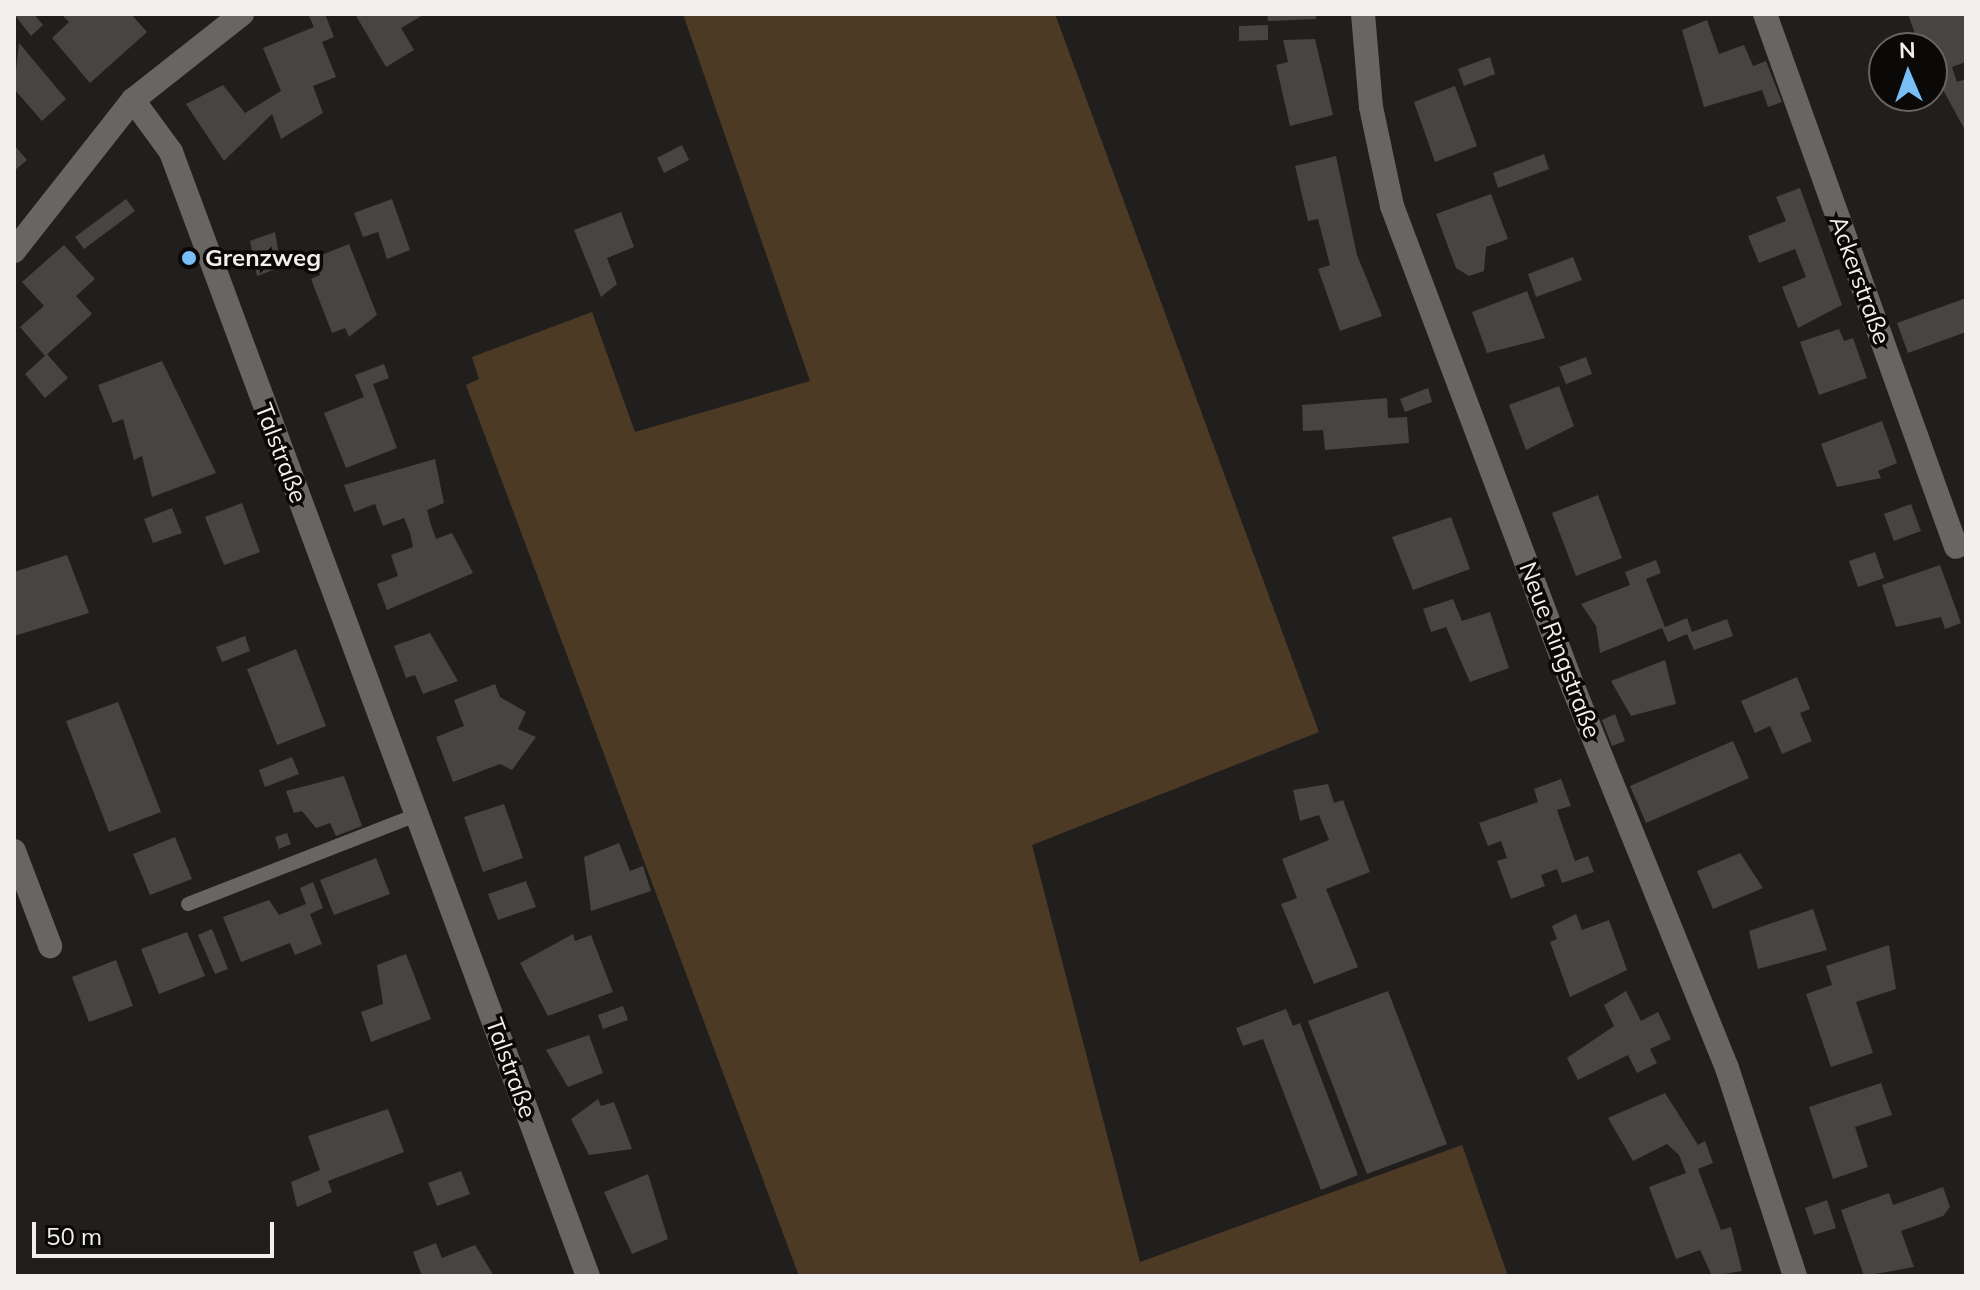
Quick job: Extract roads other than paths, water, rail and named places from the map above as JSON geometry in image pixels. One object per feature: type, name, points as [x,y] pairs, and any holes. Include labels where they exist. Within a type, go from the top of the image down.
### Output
[{"type":"street","points":[[14,251],[133,100],[242,14]]},
{"type":"street","name":"Neue Ringstraße","points":[[1363,14],[1371,107],[1392,206],[1573,687],[1727,1068],[1795,1276]]},
{"type":"street","name":"Ackerstraße","points":[[1765,14],[1956,547]]},
{"type":"street","name":"Talstraße","points":[[133,100],[171,152],[588,1276]]},
{"type":"street","points":[[14,851],[50,946]]},
{"type":"lane","points":[[188,904],[416,815]]},
{"type":"place","name":"Grenzweg","points":[[189,258]]}]
